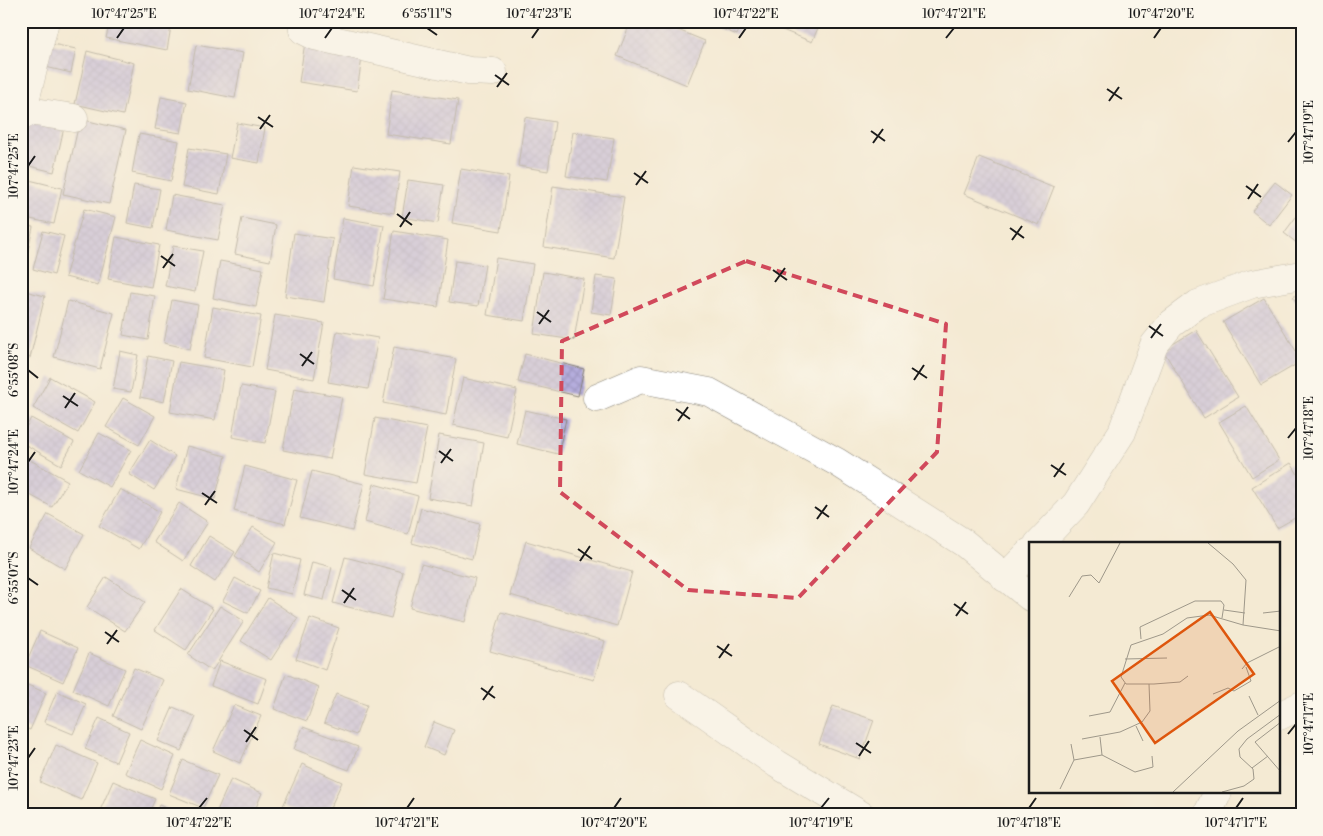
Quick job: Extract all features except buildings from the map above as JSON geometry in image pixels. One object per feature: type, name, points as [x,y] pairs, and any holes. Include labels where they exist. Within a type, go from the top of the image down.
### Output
[{"type":"street","points":[[45,21],[22,114],[74,118]]},
{"type":"street","points":[[302,21],[303,30],[316,36],[469,71],[493,72]]},
{"type":"street","points":[[1040,542],[1076,504],[1122,432],[1154,345],[1172,324],[1198,304],[1252,284],[1302,275]]},
{"type":"street","points":[[597,398],[641,379],[709,392],[837,462],[964,543],[1029,596]]},
{"type":"street","points":[[1006,578],[1029,553]]},
{"type":"street","points":[[679,695],[777,764],[861,815]]},
{"type":"street","points":[[1280,716],[1302,705]]},
{"type":"street","points":[[1207,815],[1217,794]]},
{"type":"highlighted area","points":[[746,261],[946,324],[937,452],[798,598],[688,590],[560,492],[562,341]]}]
